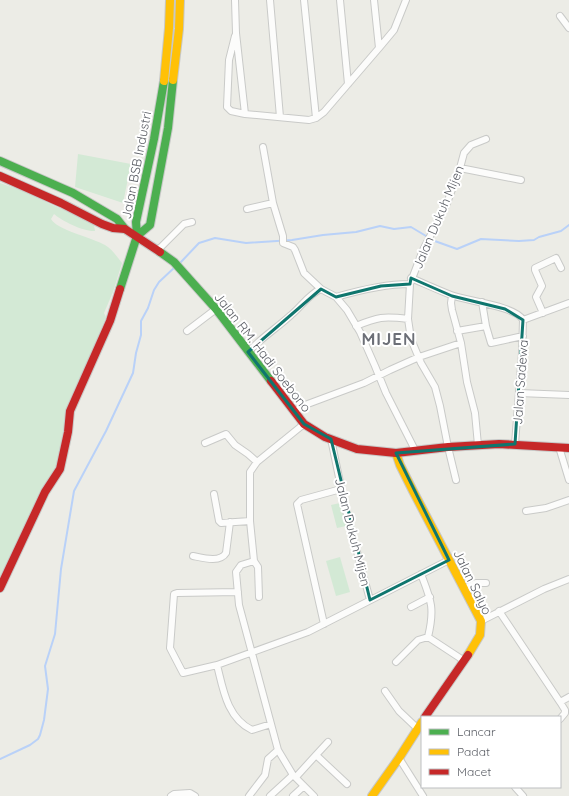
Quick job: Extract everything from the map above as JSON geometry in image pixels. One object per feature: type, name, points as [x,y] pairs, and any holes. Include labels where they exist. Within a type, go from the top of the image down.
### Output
[{"type":"main road","name":"Jalan BSB Industri","points":[[137,236],[136,222],[158,123],[169,28],[170,0]]},
{"type":"main road","name":"Jalan BSB Industri","points":[[137,236],[150,226],[168,128],[179,29],[180,0]]},
{"type":"main road","name":"Jalan RM. Hadi Soebono","points":[[0,161],[73,193],[117,219],[125,229],[174,262],[216,309],[304,424],[330,439],[357,449],[396,453],[478,445],[515,444],[559,446],[569,448]]},
{"type":"main road","name":"Jalan RM. Hadi Soebono","points":[[0,176],[61,203],[102,224],[113,228],[125,229]]},
{"type":"main road","points":[[0,588],[45,492],[60,469],[68,432],[70,411],[110,321],[137,236]]},
{"type":"main road","name":"Jalan Salyo","points":[[396,453],[404,474],[481,621],[480,635],[476,644],[426,716]]},
{"type":"main road","points":[[372,796],[420,726]]},
{"type":"street","points":[[235,0],[236,33],[245,114]]},
{"type":"street","points":[[270,0],[280,117]]},
{"type":"street","points":[[304,0],[316,118]]},
{"type":"street","points":[[340,0],[348,84]]},
{"type":"street","points":[[374,0],[379,48]]},
{"type":"street","points":[[236,33],[230,60],[227,107],[231,111],[245,114],[309,120],[316,118],[324,112],[394,30],[406,0]]},
{"type":"street","points":[[560,16],[569,28]]},
{"type":"street","name":"Jalan Dukuh Mijen","points":[[456,480],[435,387],[419,358],[411,339],[408,319],[410,281],[423,250],[447,203],[464,153],[467,148],[486,139]]},
{"type":"street","points":[[263,147],[273,203],[283,236],[283,243],[293,247],[304,273],[321,289],[336,297],[347,310],[376,366],[386,393],[415,450]]},
{"type":"street","points":[[460,168],[521,180]]},
{"type":"street","points":[[247,209],[273,203]]},
{"type":"street","points":[[158,250],[184,224],[192,222]]},
{"type":"street","points":[[543,313],[536,296],[542,286],[535,268],[556,258],[562,268]]},
{"type":"street","points":[[410,281],[452,296],[506,309],[522,317],[524,320],[569,303]]},
{"type":"street","name":"Jalan Dukuh Mijen","points":[[336,297],[381,286],[410,281]]},
{"type":"street","points":[[248,352],[316,291],[321,289]]},
{"type":"street","points":[[452,296],[452,310],[461,343],[467,382],[475,413],[478,445]]},
{"type":"street","points":[[482,302],[486,326],[491,343],[523,336]]},
{"type":"street","points":[[187,331],[216,309]]},
{"type":"street","points":[[356,326],[376,318],[391,317],[408,319]]},
{"type":"street","name":"Jalan Sadewa","points":[[515,444],[524,320]]},
{"type":"street","points":[[457,331],[486,326]]},
{"type":"street","points":[[294,412],[305,405],[364,383],[419,358],[461,343]]},
{"type":"street","points":[[519,393],[569,395]]},
{"type":"street","points":[[259,597],[258,567],[254,561],[250,521],[250,472],[257,462],[304,424]]},
{"type":"street","points":[[205,443],[226,434],[235,445],[257,462]]},
{"type":"street","name":"Jalan Dukuh Mijen","points":[[330,439],[341,489],[370,600]]},
{"type":"street","points":[[559,446],[569,480]]},
{"type":"street","points":[[324,624],[297,504],[301,500],[341,489]]},
{"type":"street","points":[[214,494],[219,521],[250,521]]},
{"type":"street","points":[[526,511],[546,508],[569,500]]},
{"type":"street","points":[[193,556],[207,559],[222,558],[226,553],[230,522]]},
{"type":"street","name":"Jalan Dukuh Mijen","points":[[238,592],[177,593],[174,595],[170,648],[180,670],[185,673],[217,666],[308,632],[449,560]]},
{"type":"street","points":[[254,561],[241,565],[236,572],[239,605],[278,750],[294,776],[314,796]]},
{"type":"street","points":[[421,574],[432,602],[432,620],[428,636]]},
{"type":"street","points":[[481,621],[544,589],[569,579]]},
{"type":"street","points":[[464,589],[476,583],[486,583]]},
{"type":"street","points":[[411,607],[430,597]]},
{"type":"street","points":[[499,611],[565,710],[565,713],[561,718]]},
{"type":"street","points":[[428,636],[464,660]]},
{"type":"street","points":[[396,662],[418,640],[428,636]]},
{"type":"street","points":[[217,666],[228,706],[243,725],[252,730],[271,724]]},
{"type":"street","points":[[385,691],[399,711],[420,726]]},
{"type":"street","points":[[560,702],[569,697]]},
{"type":"street","points":[[270,796],[294,776],[328,742]]},
{"type":"street","points":[[249,796],[265,775],[268,759],[278,750]]},
{"type":"street","points":[[316,755],[348,784]]},
{"type":"street","points":[[399,758],[423,796]]},
{"type":"street","points":[[293,796],[304,786]]},
{"type":"street","points":[[516,788],[523,796]]},
{"type":"street","points":[[171,796],[174,794],[190,792],[195,796]]},
{"type":"highlighted area","points":[[411,278],[452,296],[505,309],[523,320],[515,444],[396,453],[449,560],[370,600],[331,439],[304,424],[248,352],[321,289],[336,297],[381,286],[410,284]]},
{"type":"green space","points":[[78,154],[131,164],[123,203],[75,187]]},
{"type":"green space","points":[[0,183],[32,194],[50,204],[85,219],[94,225],[95,231],[85,230],[73,226],[54,214],[51,219],[60,227],[105,245],[122,263],[113,292],[104,313],[106,317],[69,401],[56,468],[0,579]]},
{"type":"green space","points":[[340,503],[346,526],[337,528],[331,505]]},
{"type":"green space","points":[[340,557],[350,592],[336,596],[326,561]]},
{"type":"waterway","points":[[432,240],[457,249],[481,239],[519,241],[534,240],[539,237],[561,231],[569,225]]},
{"type":"waterway","points":[[180,263],[199,243],[215,238],[246,243],[292,240],[356,232],[380,226],[394,229],[411,227],[426,236]]},
{"type":"waterway","points":[[0,759],[30,745],[38,739],[40,735],[44,720],[48,689],[45,666],[55,634],[61,569],[74,491],[106,431],[133,373],[141,335],[141,321],[148,308],[154,290],[159,282],[175,267]]},
{"type":"traffic: fast","points":[[137,236],[150,225],[168,128],[173,80]]},
{"type":"traffic: fast","points":[[120,289],[137,236],[136,222],[154,139],[164,81]]},
{"type":"traffic: fast","points":[[0,161],[73,193],[117,219],[125,229]]},
{"type":"traffic: fast","points":[[160,252],[174,262],[216,309],[271,381]]},
{"type":"traffic: slow","points":[[164,81],[170,0]]},
{"type":"traffic: slow","points":[[173,80],[179,29],[180,0]]},
{"type":"traffic: slow","points":[[396,453],[400,465],[413,491],[481,621],[480,635],[468,655]]},
{"type":"traffic: slow","points":[[372,796],[421,724]]},
{"type":"traffic: jam","points":[[0,176],[61,203],[102,224],[113,228],[125,229],[160,252]]},
{"type":"traffic: jam","points":[[0,588],[45,492],[60,469],[68,432],[70,411],[110,321],[120,289]]},
{"type":"traffic: jam","points":[[271,381],[304,424],[325,437],[357,449],[396,453],[448,447],[499,444],[569,448]]},
{"type":"traffic: jam","points":[[426,716],[468,655]]},
{"type":"district","name":"MIJEN","points":[[389,338]]}]
